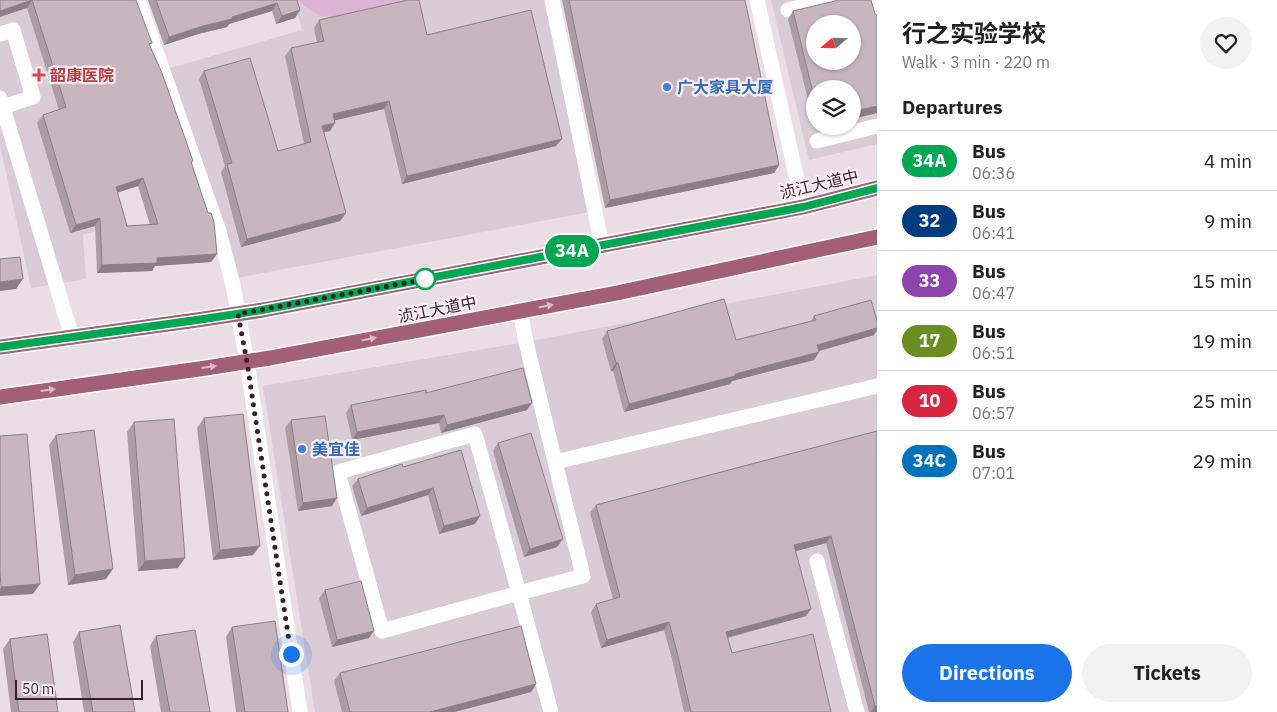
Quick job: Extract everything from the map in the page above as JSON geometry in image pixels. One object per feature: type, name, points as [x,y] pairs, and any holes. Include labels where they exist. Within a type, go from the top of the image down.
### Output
[{"type":"main road","name":"浈江大道中","points":[[0,347],[238,314],[803,207],[877,188]]},
{"type":"main road","name":"浈江大道中","points":[[0,396],[247,362],[617,293],[877,236]]},
{"type":"street","points":[[138,0],[219,230],[233,285],[247,362],[300,712]]},
{"type":"street","points":[[552,0],[602,246]]},
{"type":"street","points":[[758,0],[803,207]]},
{"type":"street","points":[[788,10],[826,0]]},
{"type":"street","points":[[873,0],[877,15]]},
{"type":"street","points":[[0,34],[12,30],[33,97],[1,102],[72,337]]},
{"type":"street","points":[[817,141],[877,126]]},
{"type":"street","points":[[520,311],[583,576],[519,593],[382,631],[338,472],[475,434],[519,593],[550,712]]},
{"type":"street","points":[[555,462],[877,386]]},
{"type":"street","points":[[818,561],[858,712]]},
{"type":"shaded area","name":"韶康医院","points":[[0,0],[31,0],[125,223],[83,235],[86,279],[31,288],[0,145]]},
{"type":"shaded area","points":[[294,0],[547,0],[590,212],[236,278],[167,69],[302,30]]},
{"type":"shaded area","points":[[299,0],[414,0],[339,18],[321,16],[305,7]]},
{"type":"shaded area","points":[[771,0],[877,0],[877,144],[809,160]]},
{"type":"shaded area","points":[[877,275],[877,712],[315,712],[263,386],[526,342]]},
{"type":"building","points":[[0,0],[32,0],[0,11]]},
{"type":"building","points":[[32,0],[136,0],[152,43],[149,44],[162,73],[193,161],[191,162],[208,213],[211,213],[214,222],[217,254],[157,258],[157,263],[102,265],[100,218],[76,225],[43,115],[66,107]],"holes":[[[143,178],[158,224],[127,226],[116,187]]]},
{"type":"building","points":[[156,0],[297,0],[300,10],[282,16],[277,3],[232,17],[232,19],[169,37]]},
{"type":"building","points":[[408,0],[419,0],[427,35],[531,10],[562,139],[407,176],[389,101],[333,114],[335,123],[322,126],[346,213],[247,239],[227,164],[232,163],[204,71],[250,58],[278,151],[311,142],[291,48],[324,41],[319,20]]},
{"type":"building","name":"广大家具大厦","points":[[569,0],[745,0],[779,165],[610,200]]},
{"type":"building","points":[[837,0],[871,0],[877,15],[877,106],[861,110],[861,80],[810,80],[807,70],[861,70],[861,15],[806,15],[806,64],[793,11]]},
{"type":"building","points":[[20,257],[23,279],[0,282],[0,259]]},
{"type":"building","points":[[724,299],[736,340],[816,320],[814,316],[871,300],[877,328],[817,345],[819,352],[629,404],[607,331]]},
{"type":"building","points":[[523,368],[532,403],[447,425],[444,415],[357,432],[351,405],[426,390],[426,393]]},
{"type":"building","points":[[243,414],[260,546],[220,550],[204,418]]},
{"type":"building","points":[[325,416],[337,498],[303,503],[291,420]]},
{"type":"building","points":[[174,419],[185,558],[145,561],[134,422]]},
{"type":"building","points":[[94,430],[113,569],[75,575],[56,435]]},
{"type":"building","points":[[877,431],[877,706],[875,706],[831,536],[794,545],[811,609],[726,632],[732,653],[813,634],[831,712],[691,712],[669,622],[607,640],[596,604],[620,597],[596,505]]},
{"type":"building","points":[[531,433],[563,539],[530,549],[498,443]]},
{"type":"building","points":[[27,434],[40,584],[1,587],[0,436]]},
{"type":"building","points":[[461,450],[480,516],[444,526],[433,488],[367,508],[358,479],[402,464],[403,467]]},
{"type":"building","points":[[361,581],[374,631],[337,640],[325,590]]},
{"type":"building","points":[[275,621],[288,712],[245,712],[232,627]]},
{"type":"building","points":[[120,625],[135,712],[93,712],[79,632]]},
{"type":"building","points":[[521,626],[536,684],[430,712],[350,712],[340,673]]},
{"type":"building","points":[[195,630],[210,712],[170,712],[156,636]]},
{"type":"building","points":[[47,634],[58,712],[19,712],[10,639]]},
{"type":"bus line","name":"34A","points":[[0,347],[262,310],[803,207],[877,188]]},
{"type":"place","name":"韶康医院","points":[[39,75]]},
{"type":"place","name":"广大家具大厦","points":[[667,87]]},
{"type":"place","name":"美宜佳","points":[[302,449]]},
{"type":"route","points":[[291,654],[238,314],[432,278],[425,279]]}]
